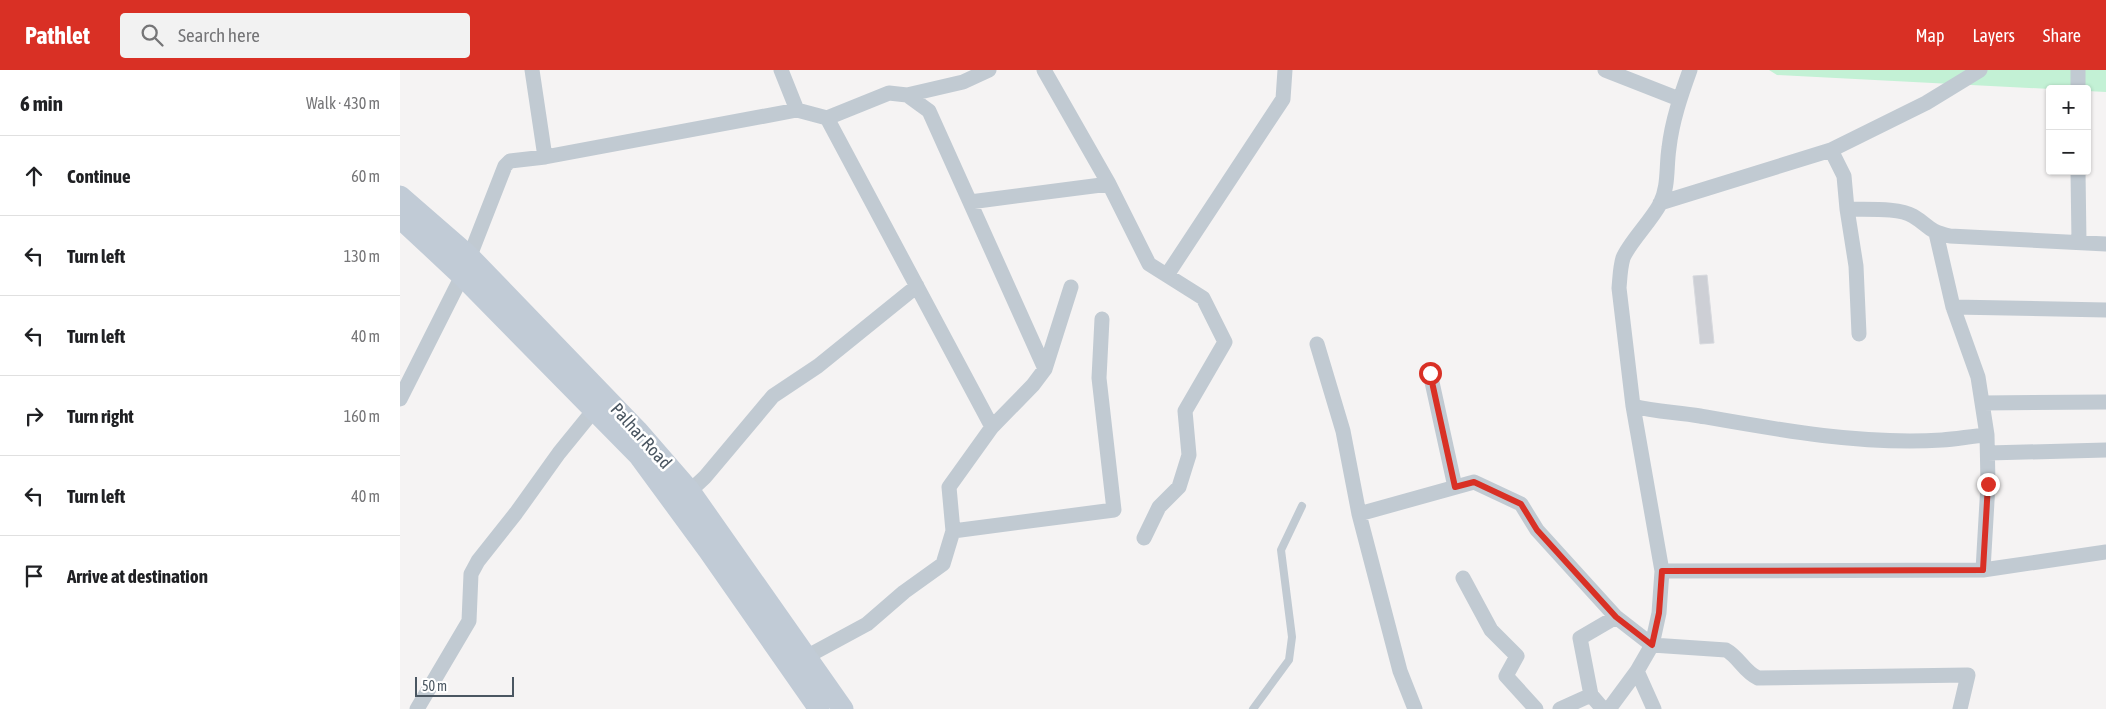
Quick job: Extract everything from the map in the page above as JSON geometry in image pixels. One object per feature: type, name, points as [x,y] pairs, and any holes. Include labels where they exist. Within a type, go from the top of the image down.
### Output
[{"type":"main road","name":"Palhar Road","points":[[400,196],[466,266],[594,410],[639,456],[708,550],[818,709]]},
{"type":"main road","name":"Palhar Road","points":[[400,218],[466,266],[637,430],[690,491],[843,709]]},
{"type":"street","points":[[532,70],[545,156]]},
{"type":"street","points":[[780,70],[796,110]]},
{"type":"street","points":[[400,399],[466,266],[505,166],[510,161],[796,110],[827,118],[889,93],[907,96],[963,82],[988,70]]},
{"type":"street","points":[[1044,70],[1109,184],[1149,264],[1203,298],[1225,342],[1184,411],[1189,455],[1179,487],[1159,508],[1144,538]]},
{"type":"street","points":[[1167,275],[1283,99],[1285,70]]},
{"type":"street","points":[[1605,70],[1679,99]]},
{"type":"street","points":[[1608,709],[1637,671],[1652,645],[1659,613],[1662,571],[1633,406],[1619,288],[1620,271],[1624,256],[1648,224],[1660,203],[1666,186],[1669,147],[1679,99],[1690,70]]},
{"type":"street","points":[[1660,203],[1831,150],[1926,103],[1980,70]]},
{"type":"street","points":[[2078,70],[2078,85]]},
{"type":"street","points":[[907,96],[929,111],[1045,369]]},
{"type":"street","points":[[827,118],[992,427]]},
{"type":"street","points":[[1831,150],[1844,176],[1856,266],[1859,334]]},
{"type":"street","points":[[2078,175],[2079,242]]},
{"type":"street","points":[[970,202],[1109,184]]},
{"type":"street","points":[[1847,209],[1900,211],[1912,215],[1936,233],[1950,236],[2106,244]]},
{"type":"street","points":[[1936,233],[1953,307],[1978,376],[1987,435],[1988,453],[1983,570]]},
{"type":"street","points":[[690,491],[705,477],[773,396],[818,366],[917,286]]},
{"type":"street","points":[[806,658],[867,624],[904,592],[943,564],[953,531],[949,487],[992,427],[1033,385],[1045,369],[1071,287]]},
{"type":"street","points":[[1953,307],[2106,310]]},
{"type":"street","points":[[953,531],[1114,510],[1099,378],[1102,319]]},
{"type":"street","points":[[1317,344],[1343,431],[1359,514],[1400,671],[1416,709]]},
{"type":"street","points":[[1430,373],[1455,487]]},
{"type":"street","points":[[1982,403],[2106,402]]},
{"type":"street","points":[[1633,406],[1760,427],[1836,437],[1941,440],[1987,435]]},
{"type":"street","points":[[417,709],[469,621],[471,574],[478,561],[516,513],[558,453],[594,410]]},
{"type":"street","points":[[1988,453],[2106,450]]},
{"type":"street","points":[[1359,514],[1474,482],[1521,504],[1537,530],[1616,617],[1652,645],[1726,650],[1733,654],[1751,675],[1758,678],[1968,675],[1960,709]]},
{"type":"street","points":[[1662,571],[1983,570],[2106,552]]},
{"type":"street","points":[[1463,578],[1491,630],[1517,656],[1506,676],[1536,709]]},
{"type":"street","points":[[1603,709],[1591,695],[1580,638],[1616,617]]},
{"type":"street","points":[[1637,671],[1654,709]]},
{"type":"street","points":[[1560,709],[1591,695]]},
{"type":"lane","points":[[1253,709],[1289,660],[1292,637],[1281,550],[1302,506]]},
{"type":"green space","points":[[1769,70],[2106,70],[2106,92],[2091,91],[2091,85],[2046,85],[2046,89],[1777,75]]},
{"type":"building","points":[[1707,275],[1714,343],[1700,344],[1693,276]]},
{"type":"route","points":[[1430,373],[1455,487],[1474,482],[1521,504],[1537,530],[1616,617],[1652,645],[1659,613],[1662,571],[1983,570],[1988,484]]}]
